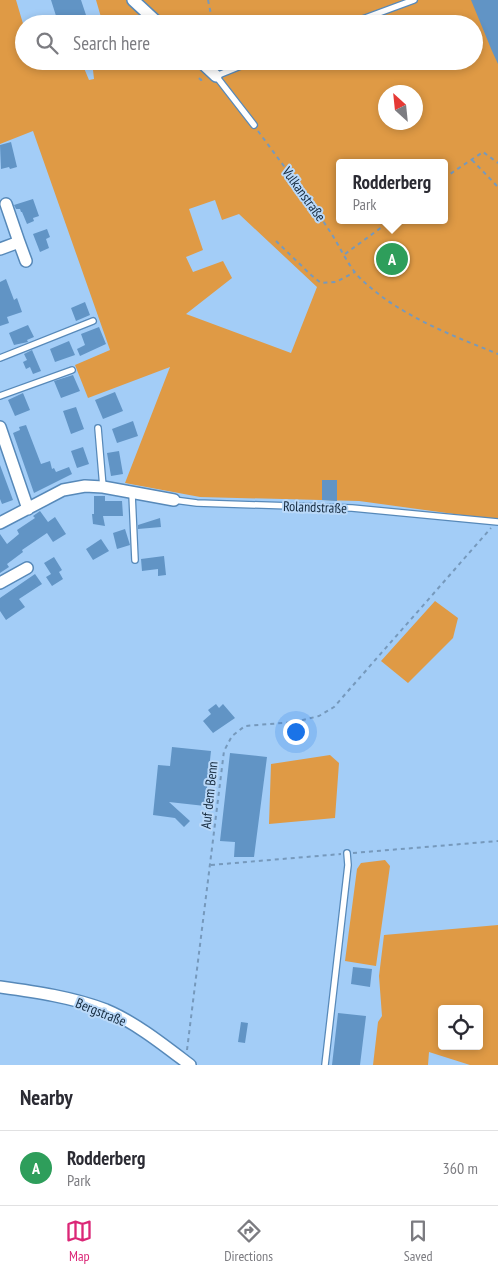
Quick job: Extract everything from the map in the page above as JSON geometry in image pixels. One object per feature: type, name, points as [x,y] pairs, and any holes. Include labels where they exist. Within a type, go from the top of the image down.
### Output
[{"type":"street","points":[[133,0],[149,15]]},
{"type":"street","points":[[210,70],[216,76]]},
{"type":"street","points":[[6,204],[26,261]]},
{"type":"street","points":[[0,248],[19,242]]},
{"type":"street","points":[[0,427],[28,509]]},
{"type":"street","name":"Rolandstraße","points":[[0,523],[63,490],[84,486],[103,487],[132,494],[174,500]]},
{"type":"street","points":[[0,583],[27,568]]},
{"type":"street","name":"Bergstraße","points":[[0,987],[65,998],[106,1011],[129,1022],[188,1063]]},
{"type":"lane","points":[[373,15],[414,0]]},
{"type":"lane","points":[[231,70],[216,76],[254,125]]},
{"type":"lane","points":[[0,358],[93,321]]},
{"type":"lane","points":[[0,396],[72,370]]},
{"type":"lane","points":[[98,428],[103,487]]},
{"type":"lane","points":[[132,494],[135,560]]},
{"type":"lane","name":"Rolandstraße","points":[[174,500],[197,503],[352,508],[496,522]]},
{"type":"lane","points":[[325,1065],[348,865],[347,854]]},
{"type":"path","points":[[208,0],[210,15]]},
{"type":"path","name":"Vulkanstraße","points":[[254,125],[328,228],[362,280],[391,303],[439,330],[498,354]]},
{"type":"path","points":[[448,175],[483,152],[498,162]]},
{"type":"path","points":[[472,160],[498,187]]},
{"type":"path","points":[[345,254],[385,224]]},
{"type":"path","points":[[276,241],[321,283],[336,282],[355,272]]},
{"type":"path","name":"Auf dem Benn","points":[[188,1063],[224,751],[232,736],[245,726],[295,722],[319,716],[334,707],[496,522]]},
{"type":"shaded area","points":[[0,0],[16,0],[20,15],[15,15],[15,70],[85,70],[89,80],[94,79],[93,70],[483,70],[483,15],[154,15],[137,0],[498,0],[498,520],[359,501],[200,497],[125,483],[170,367],[88,398],[75,365],[110,350],[33,131],[0,144]],"holes":[[[215,200],[222,220],[239,214],[317,287],[291,353],[186,314],[232,278],[223,261],[193,272],[186,257],[203,250],[189,209]]]},
{"type":"shaded area","points":[[96,0],[129,0],[145,15],[100,15]]},
{"type":"shaded area","points":[[435,601],[458,618],[453,638],[408,683],[381,661]]},
{"type":"shaded area","points":[[330,755],[339,763],[335,818],[269,824],[271,764]]},
{"type":"shaded area","points":[[385,860],[390,866],[376,966],[345,961],[357,869],[361,863]]},
{"type":"shaded area","points":[[498,925],[498,1065],[470,1065],[429,1052],[428,1065],[373,1065],[378,1022],[382,1016],[379,976],[384,935]]},
{"type":"building","points":[[51,0],[81,0],[86,15],[69,15],[56,15]]},
{"type":"building","points":[[471,0],[498,0],[498,64],[483,29],[483,15],[477,15]]},
{"type":"building","points":[[11,142],[17,167],[1,169],[0,145]]},
{"type":"building","points":[[33,199],[39,216],[33,218],[34,221],[27,224],[20,209],[16,209],[14,205]]},
{"type":"building","points":[[47,229],[50,237],[46,239],[49,248],[40,252],[33,234]]},
{"type":"building","points":[[6,279],[14,300],[17,298],[22,312],[7,317],[9,323],[0,326],[0,282]]},
{"type":"building","points":[[85,302],[90,315],[76,321],[71,308]]},
{"type":"building","points":[[28,325],[34,337],[27,340],[28,342],[14,345],[9,333]]},
{"type":"building","points":[[99,327],[106,344],[80,356],[77,349],[85,345],[81,334]]},
{"type":"building","points":[[69,341],[75,355],[55,362],[50,349]]},
{"type":"building","points":[[32,350],[41,371],[33,374],[30,367],[26,369],[23,362],[27,360],[24,354]]},
{"type":"building","points":[[73,375],[80,391],[61,398],[54,381]]},
{"type":"building","points":[[115,392],[123,411],[103,419],[95,400]]},
{"type":"building","points":[[23,393],[30,410],[15,416],[8,400]]},
{"type":"building","points":[[76,407],[84,429],[71,434],[63,411]]},
{"type":"building","points":[[133,421],[138,436],[117,443],[112,429]]},
{"type":"building","points":[[26,425],[41,464],[50,461],[52,469],[54,468],[56,472],[69,467],[72,474],[34,493],[13,433],[20,430],[19,427]]},
{"type":"building","points":[[83,447],[89,464],[77,468],[71,451]]},
{"type":"building","points":[[119,451],[123,474],[111,476],[107,453]]},
{"type":"building","points":[[0,465],[13,500],[2,504],[0,499]]},
{"type":"building","points":[[322,480],[337,480],[337,501],[322,500]]},
{"type":"building","points":[[94,496],[105,496],[105,501],[122,501],[123,516],[103,516],[105,526],[93,524]]},
{"type":"building","points":[[40,511],[48,522],[55,517],[66,534],[53,542],[47,533],[22,550],[23,552],[7,564],[9,567],[0,573],[0,534],[7,544],[19,534],[17,530],[35,518],[33,516]]},
{"type":"building","points":[[160,518],[161,527],[138,529],[138,525]]},
{"type":"building","points":[[125,529],[130,545],[117,549],[113,533]]},
{"type":"building","points":[[101,539],[109,551],[93,560],[86,549]]},
{"type":"building","points":[[164,556],[166,575],[158,576],[158,569],[142,571],[141,559]]},
{"type":"building","points":[[54,557],[62,570],[59,572],[63,579],[52,586],[46,577],[51,574],[44,563]]},
{"type":"building","points":[[35,574],[42,584],[19,599],[25,607],[6,620],[0,611],[0,598]]},
{"type":"building","points":[[216,704],[219,708],[223,704],[235,718],[213,733],[203,721],[211,714],[208,710]]},
{"type":"building","points":[[172,747],[211,751],[205,806],[169,802],[190,821],[184,827],[175,818],[153,815],[158,765],[170,766]]},
{"type":"building","points":[[230,753],[267,757],[254,857],[234,857],[235,842],[220,841]]},
{"type":"building","points":[[353,967],[372,969],[370,987],[351,984]]},
{"type":"building","points":[[338,1013],[366,1016],[360,1065],[332,1065]]},
{"type":"building","points":[[241,1022],[248,1023],[245,1043],[238,1042]]},
{"type":"place","name":"Rodderberg","points":[[392,259]]}]
